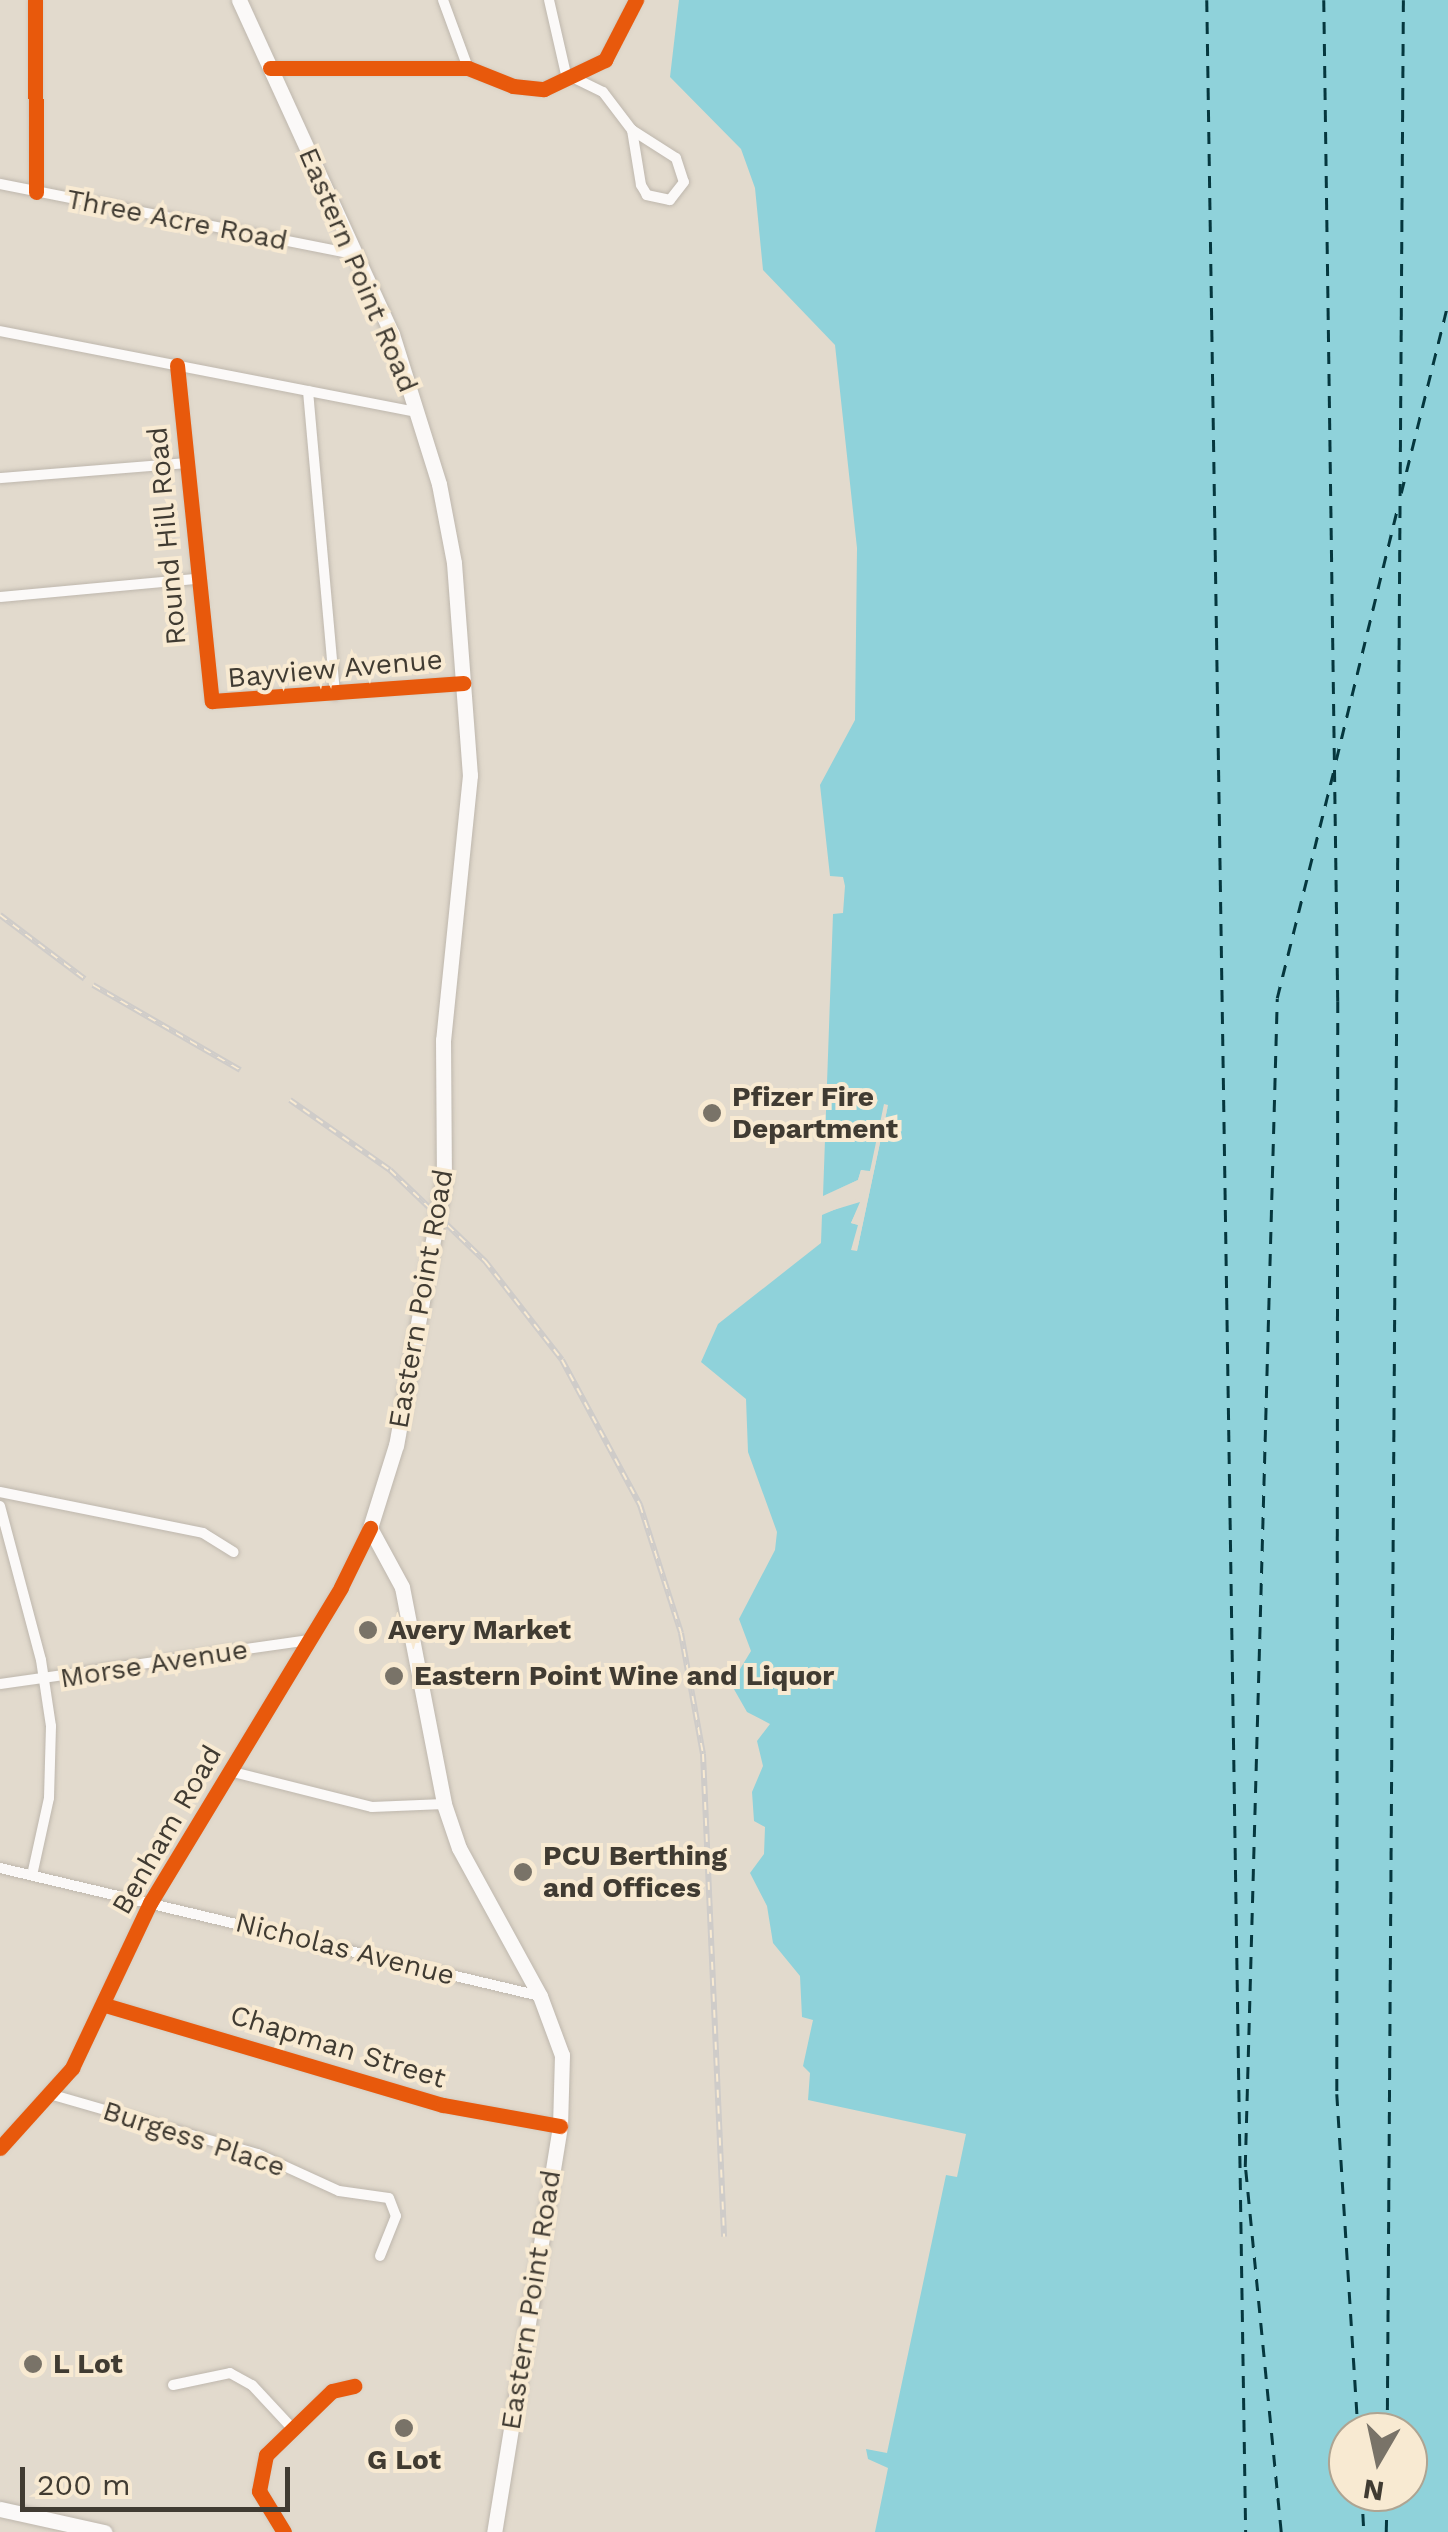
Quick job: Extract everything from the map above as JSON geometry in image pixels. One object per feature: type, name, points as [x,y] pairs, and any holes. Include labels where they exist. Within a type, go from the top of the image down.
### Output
[{"type":"main road","name":"Eastern Point Road","points":[[240,0],[355,254],[418,412],[448,524],[470,775],[443,1040],[444,1180],[396,1445],[370,1528],[402,1587],[444,1804],[471,1872],[540,1996],[562,2055],[560,2126],[494,2532]]},
{"type":"main road","points":[[0,2508],[104,2532]]},
{"type":"street","points":[[35,0],[36,192]]},
{"type":"street","points":[[443,0],[468,68]]},
{"type":"street","points":[[548,0],[566,74],[580,77],[602,92],[632,130],[676,158],[684,182],[670,200],[647,195],[641,185],[632,130]]},
{"type":"street","points":[[270,68],[468,68],[530,90],[580,77],[612,52],[636,0]]},
{"type":"street","name":"Three Acre Road","points":[[0,184],[355,254]]},
{"type":"street","points":[[0,331],[418,412]]},
{"type":"street","name":"Round Hill Road","points":[[177,365],[196,579],[212,701]]},
{"type":"street","points":[[308,391],[335,695]]},
{"type":"street","points":[[0,478],[185,463]]},
{"type":"street","points":[[0,597],[196,579]]},
{"type":"street","name":"Bayview Avenue","points":[[212,701],[464,684]]},
{"type":"street","points":[[0,1492],[203,1533],[234,1552]]},
{"type":"street","points":[[0,1506],[44,1681],[52,1758],[32,1876]]},
{"type":"street","name":"Benham Road","points":[[0,2148],[53,2095],[105,2006],[150,1902],[308,1640],[370,1528]]},
{"type":"street","name":"Morse Avenue","points":[[0,1684],[44,1681],[308,1640]]},
{"type":"street","points":[[229,1770],[372,1806],[444,1804]]},
{"type":"street","name":"Nicholas Avenue","points":[[0,1868],[540,1996]]},
{"type":"street","name":"Chapman Street","points":[[105,2006],[443,2105],[560,2126]]},
{"type":"street","name":"Burgess Place","points":[[53,2095],[258,2154],[328,2188],[389,2198],[396,2216],[380,2256]]},
{"type":"street","points":[[173,2385],[230,2373],[252,2385],[291,2427]]},
{"type":"street","points":[[284,2532],[258,2480],[266,2455],[332,2391],[354,2386]]},
{"type":"water","points":[[679,0],[1448,0],[1448,2532],[875,2532],[888,2468],[868,2459],[866,2449],[887,2453],[946,2175],[957,2177],[966,2134],[808,2100],[810,2073],[803,2066],[813,2020],[802,2017],[800,1976],[773,1943],[767,1906],[750,1873],[764,1854],[765,1827],[754,1821],[752,1792],[763,1766],[757,1741],[770,1724],[747,1712],[731,1684],[751,1651],[739,1619],[775,1550],[777,1532],[748,1452],[746,1399],[701,1362],[718,1324],[821,1243],[822,1215],[855,1201],[861,1202],[851,1223],[859,1225],[857,1251],[888,1105],[870,1172],[861,1170],[858,1180],[823,1196],[833,914],[843,913],[845,886],[843,877],[830,876],[820,785],[855,720],[857,548],[835,345],[763,270],[755,188],[741,149],[670,77]]},
{"type":"pier","points":[[884,1104],[888,1105],[857,1251],[851,1250],[858,1225],[851,1223],[860,1202],[817,1215],[863,1197],[868,1176],[819,1198],[858,1180],[861,1170],[870,1171]]},
{"type":"ferry route","points":[[1207,0],[1246,2532]]},
{"type":"ferry route","points":[[1324,0],[1338,1001],[1337,2094],[1357,2412]]},
{"type":"ferry route","points":[[1387,2412],[1403,0]]},
{"type":"ferry route","points":[[1401,493],[1448,303]]},
{"type":"ferry route","points":[[1336,760],[1398,505]]},
{"type":"ferry route","points":[[1281,2532],[1245,2167],[1277,998],[1333,773]]},
{"type":"ferry route","points":[[1363,2512],[1364,2532]]},
{"type":"ferry route","points":[[1386,2512],[1386,2532]]},
{"type":"railway","points":[[0,915],[85,979]]},
{"type":"railway","points":[[93,985],[240,1070]]},
{"type":"railway","points":[[290,1100],[390,1170],[485,1261],[562,1360],[640,1505],[681,1633],[703,1754],[724,2237]]},
{"type":"cycle path","points":[[35,0],[36,192]]},
{"type":"cycle path","points":[[270,68],[468,68],[513,86],[544,89],[605,60],[636,0]]},
{"type":"cycle path","points":[[177,365],[212,701],[463,683]]},
{"type":"cycle path","points":[[0,2148],[72,2068],[150,1903],[341,1587],[370,1528]]},
{"type":"cycle path","points":[[105,2005],[443,2105],[560,2126]]},
{"type":"cycle path","points":[[284,2532],[259,2491],[266,2455],[332,2391],[354,2386]]},
{"type":"place","name":"Pfizer Fire Department","points":[[712,1113]]},
{"type":"place","name":"Avery Market","points":[[368,1630]]},
{"type":"place","name":"Eastern Point Wine and Liquor","points":[[394,1676]]},
{"type":"place","name":"PCU Berthing and Offices","points":[[523,1872]]},
{"type":"place","name":"L Lot","points":[[33,2364]]},
{"type":"place","name":"G Lot","points":[[404,2428]]}]
